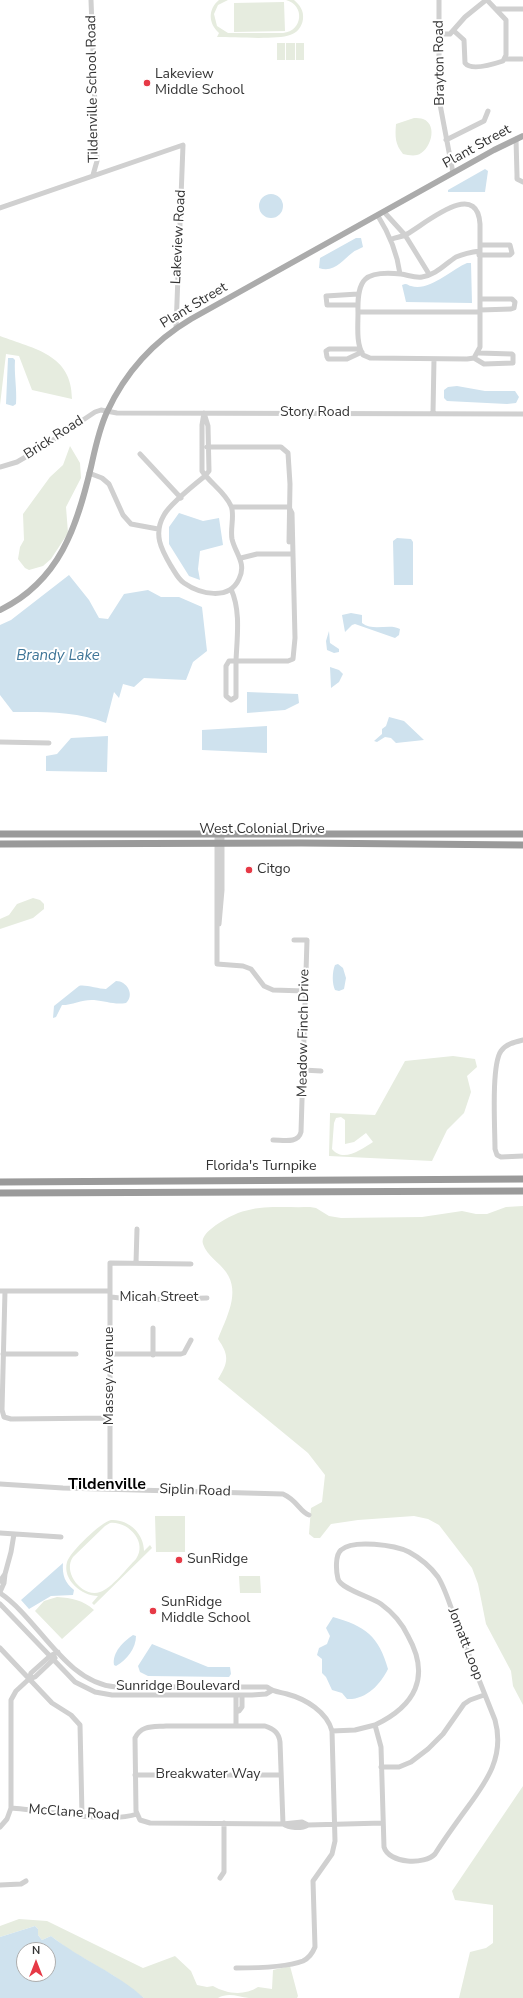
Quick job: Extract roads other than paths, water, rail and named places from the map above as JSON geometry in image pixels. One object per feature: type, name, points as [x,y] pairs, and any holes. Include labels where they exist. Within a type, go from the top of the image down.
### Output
[{"type":"highway","points":[[68,843],[95,840],[104,833]]},
{"type":"highway","points":[[101,843],[106,837],[120,833]]},
{"type":"highway","name":"West Colonial Drive","points":[[0,834],[311,833],[521,836]]},
{"type":"highway","points":[[302,843],[310,837],[311,833]]},
{"type":"highway","points":[[334,844],[340,837],[371,834]]},
{"type":"highway","points":[[514,845],[521,836]]},
{"type":"highway","points":[[486,845],[521,836]]},
{"type":"highway","name":"West Colonial Drive","points":[[0,844],[302,843],[523,845]]},
{"type":"highway","name":"Florida's Turnpike","points":[[0,1182],[523,1179]]},
{"type":"highway","name":"Florida's Turnpike","points":[[0,1193],[523,1191]]},
{"type":"main road","name":"Plant Street","points":[[0,610],[22,596],[42,578],[59,558],[74,528],[107,411],[134,367],[153,347],[176,328],[385,213],[453,173],[523,136]]},
{"type":"street","name":"Tildenville School Road","points":[[0,208],[93,175],[97,162],[91,0]]},
{"type":"street","name":"Brayton Road","points":[[438,0],[439,99],[453,173]]},
{"type":"street","points":[[439,34],[450,34],[465,17],[487,0],[505,18],[507,23],[505,59]]},
{"type":"street","points":[[496,9],[523,9]]},
{"type":"street","points":[[454,31],[464,40],[465,63],[469,67],[502,62],[505,59],[522,59]]},
{"type":"street","points":[[446,140],[484,121],[488,111]]},
{"type":"street","points":[[516,139],[517,175],[518,179],[523,182]]},
{"type":"street","name":"Lakeview Road","points":[[93,175],[102,174],[183,145],[176,328]]},
{"type":"street","points":[[392,239],[405,236],[445,209],[460,205],[468,205],[475,208],[479,214],[480,311],[478,353],[474,358]]},
{"type":"street","points":[[385,213],[405,236],[429,274]]},
{"type":"street","points":[[378,216],[392,239],[398,258],[400,274]]},
{"type":"street","points":[[478,353],[512,354],[514,363],[484,364],[474,358],[370,358],[364,355],[361,350],[358,294],[362,282],[370,276],[400,274],[422,277],[456,258],[480,253],[510,255],[512,253],[510,245],[480,245]]},
{"type":"street","points":[[358,294],[326,296],[327,304],[358,305]]},
{"type":"street","points":[[358,312],[511,310],[514,308],[515,304],[512,299],[480,299]]},
{"type":"street","points":[[329,349],[361,350],[347,359],[328,359],[326,357],[326,351],[329,349]]},
{"type":"street","points":[[433,413],[434,359]]},
{"type":"street","name":"Story Road","points":[[107,411],[117,413],[523,414]]},
{"type":"street","name":"Brick Road","points":[[0,466],[16,462],[41,448],[95,412],[107,411]]},
{"type":"street","points":[[204,413],[202,418],[201,466],[205,476],[227,498],[232,507],[232,537],[242,566],[239,579],[231,589],[221,593],[211,594],[184,583],[179,578],[160,548],[158,529],[164,515],[205,476],[209,471],[209,447],[204,413]]},
{"type":"street","points":[[202,447],[281,447],[285,450],[289,458],[289,549],[292,554],[295,655],[293,659],[288,661],[236,660],[227,662],[226,696],[231,700],[236,697],[236,660],[237,608],[236,599],[231,589]]},
{"type":"street","points":[[140,454],[181,498]]},
{"type":"street","points":[[90,473],[102,478],[108,484],[123,515],[131,524],[158,529]]},
{"type":"street","points":[[232,507],[289,507]]},
{"type":"street","points":[[240,558],[257,554],[292,554]]},
{"type":"street","points":[[226,685],[236,685]]},
{"type":"street","points":[[0,742],[49,743]]},
{"type":"street","points":[[220,833],[216,935],[217,964],[243,966],[251,969],[264,986],[273,990],[305,991]]},
{"type":"street","name":"Meadow Finch Drive","points":[[273,1140],[297,1139],[301,1132],[306,940],[294,940]]},
{"type":"street","points":[[523,1040],[511,1044],[502,1050],[496,1065],[495,1149],[497,1155],[501,1157],[523,1156]]},
{"type":"street","points":[[303,1070],[321,1071]]},
{"type":"street","points":[[137,1229],[136,1263],[191,1264]]},
{"type":"street","name":"Massey Avenue","points":[[110,1488],[110,1263],[136,1263]]},
{"type":"street","points":[[109,1291],[3,1290],[2,1410],[4,1416],[11,1419],[110,1418]]},
{"type":"street","name":"Micah Street","points":[[110,1297],[138,1300],[207,1298]]},
{"type":"street","points":[[152,1328],[152,1355]]},
{"type":"street","points":[[110,1354],[152,1355],[184,1353],[191,1340]]},
{"type":"street","points":[[3,1354],[76,1354]]},
{"type":"street","name":"Siplin Road","points":[[0,1484],[63,1488],[110,1488],[283,1494],[292,1498],[304,1514],[309,1515]]},
{"type":"street","points":[[0,1533],[61,1537]]},
{"type":"street","points":[[0,1592],[4,1583],[14,1534]]},
{"type":"street","name":"Jomatt Loop","points":[[332,1731],[355,1730],[375,1725],[395,1713],[413,1692],[420,1676],[418,1661],[413,1644],[404,1628],[392,1614],[381,1604],[366,1595],[341,1584],[337,1574],[338,1556],[341,1550],[348,1546],[383,1545],[396,1547],[420,1558],[430,1567],[440,1582],[498,1730],[498,1748],[495,1763],[485,1783],[432,1858],[423,1860],[400,1860],[392,1858],[386,1853],[384,1847],[380,1741],[375,1725]]},
{"type":"street","points":[[0,1581],[5,1574]]},
{"type":"street","name":"Sunridge Boulevard","points":[[0,1592],[12,1602],[58,1652],[81,1674],[105,1686],[266,1687],[271,1691],[288,1694],[309,1704],[326,1718],[332,1731]]},
{"type":"street","name":"Sunridge Boulevard","points":[[0,1604],[75,1682],[89,1690],[102,1694],[239,1695],[266,1694],[271,1691]]},
{"type":"street","points":[[0,1648],[52,1703],[71,1715],[80,1725],[82,1815]]},
{"type":"street","points":[[0,1827],[7,1819],[11,1808],[11,1700],[16,1691],[29,1679],[35,1677],[41,1668],[58,1652]]},
{"type":"street","points":[[381,1767],[399,1766],[414,1759],[443,1734],[464,1704],[484,1694]]},
{"type":"street","points":[[236,1726],[236,1712],[242,1707],[239,1695]]},
{"type":"street","points":[[282,1824],[280,1742],[275,1731],[265,1726],[146,1727],[140,1730],[135,1738],[137,1814],[140,1820],[147,1823],[282,1824],[302,1822],[308,1825],[383,1823]]},
{"type":"street","points":[[236,1968],[276,1966],[303,1961],[310,1955],[315,1947],[313,1882],[334,1848],[332,1731]]},
{"type":"street","name":"Breakwater Way","points":[[135,1775],[281,1775]]},
{"type":"street","name":"McClane Road","points":[[11,1808],[107,1817],[137,1814]]},
{"type":"street","points":[[220,1878],[224,1872],[224,1823]]},
{"type":"street","points":[[0,1885],[21,1884],[26,1881]]},
{"type":"water","points":[[485,169],[488,171],[485,192],[448,192],[448,190]]},
{"type":"water","points":[[271,194],[280,197],[283,206],[280,215],[271,218],[262,215],[259,206],[262,197]]},
{"type":"water","points":[[356,238],[361,238],[363,247],[353,252],[333,268],[319,268],[320,258]]},
{"type":"water","points":[[467,263],[471,263],[472,303],[406,302],[402,285],[406,284],[418,287],[425,286],[433,283]]},
{"type":"water","points":[[8,358],[13,358],[15,360],[16,404],[13,406],[6,404]]},
{"type":"water","points":[[457,386],[485,391],[515,391],[519,397],[516,403],[507,404],[447,401],[444,398],[444,390],[448,387]]},
{"type":"water","points":[[179,513],[203,521],[219,518],[223,545],[200,551],[198,569],[200,580],[189,576],[169,544],[169,527]]},
{"type":"water","points":[[397,538],[411,539],[413,542],[413,585],[394,585],[393,541]]},
{"type":"water","name":"Brandy Lake","points":[[69,575],[89,600],[99,618],[108,619],[124,594],[148,590],[161,597],[179,597],[202,607],[207,651],[193,662],[186,680],[144,678],[134,687],[123,684],[119,698],[114,692],[106,723],[72,714],[49,712],[13,712],[0,695],[0,625],[11,620]]},
{"type":"water","points":[[351,613],[362,615],[362,623],[367,626],[396,627],[400,629],[399,635],[395,638],[355,624],[345,632],[342,615]]},
{"type":"water","points":[[329,631],[330,643],[339,649],[339,652],[334,653],[327,650],[326,641]]},
{"type":"water","points":[[330,667],[339,670],[343,674],[339,682],[331,688]]},
{"type":"water","points":[[247,692],[298,694],[299,703],[285,710],[247,713]]},
{"type":"water","points":[[389,717],[404,721],[424,740],[396,743],[391,738],[385,737],[377,742],[374,741],[382,734],[382,729],[386,726]]},
{"type":"water","points":[[267,726],[267,753],[202,750],[202,730]]},
{"type":"water","points":[[108,736],[107,772],[46,771],[46,756],[57,754],[71,738]]},
{"type":"water","points":[[338,964],[343,968],[346,978],[344,989],[339,991],[335,990],[333,985],[333,971],[335,965]]},
{"type":"water","points":[[116,981],[123,983],[130,993],[129,1000],[126,1003],[90,1000],[62,1005],[56,1017],[53,1018],[54,1006],[79,986],[106,989]]},
{"type":"water","points":[[63,1563],[63,1571],[66,1582],[74,1590],[73,1595],[51,1596],[29,1609],[21,1600]]},
{"type":"water","points":[[333,1617],[354,1624],[369,1634],[380,1648],[388,1669],[377,1686],[366,1694],[354,1699],[347,1699],[342,1693],[332,1690],[326,1677],[322,1673],[322,1659],[317,1655],[319,1648],[327,1644],[330,1636],[326,1628]]},
{"type":"water","points":[[133,1635],[136,1636],[136,1640],[133,1649],[120,1663],[116,1666],[114,1665],[115,1656],[119,1647]]},
{"type":"water","points":[[152,1644],[208,1667],[230,1667],[231,1674],[229,1677],[148,1676],[140,1672],[138,1666]]},
{"type":"water","points":[[35,1926],[38,1929],[38,1935],[42,1940],[51,1936],[74,1952],[122,1981],[144,1998],[0,1998],[0,1937]]},
{"type":"place","name":"Lakeview Middle School","points":[[147,83]]},
{"type":"place","name":"Citgo","points":[[249,870]]},
{"type":"place","name":"SunRidge","points":[[179,1560]]},
{"type":"place","name":"SunRidge Middle School","points":[[153,1611]]},
{"type":"district","name":"Tildenville","points":[[107,1485]]}]
